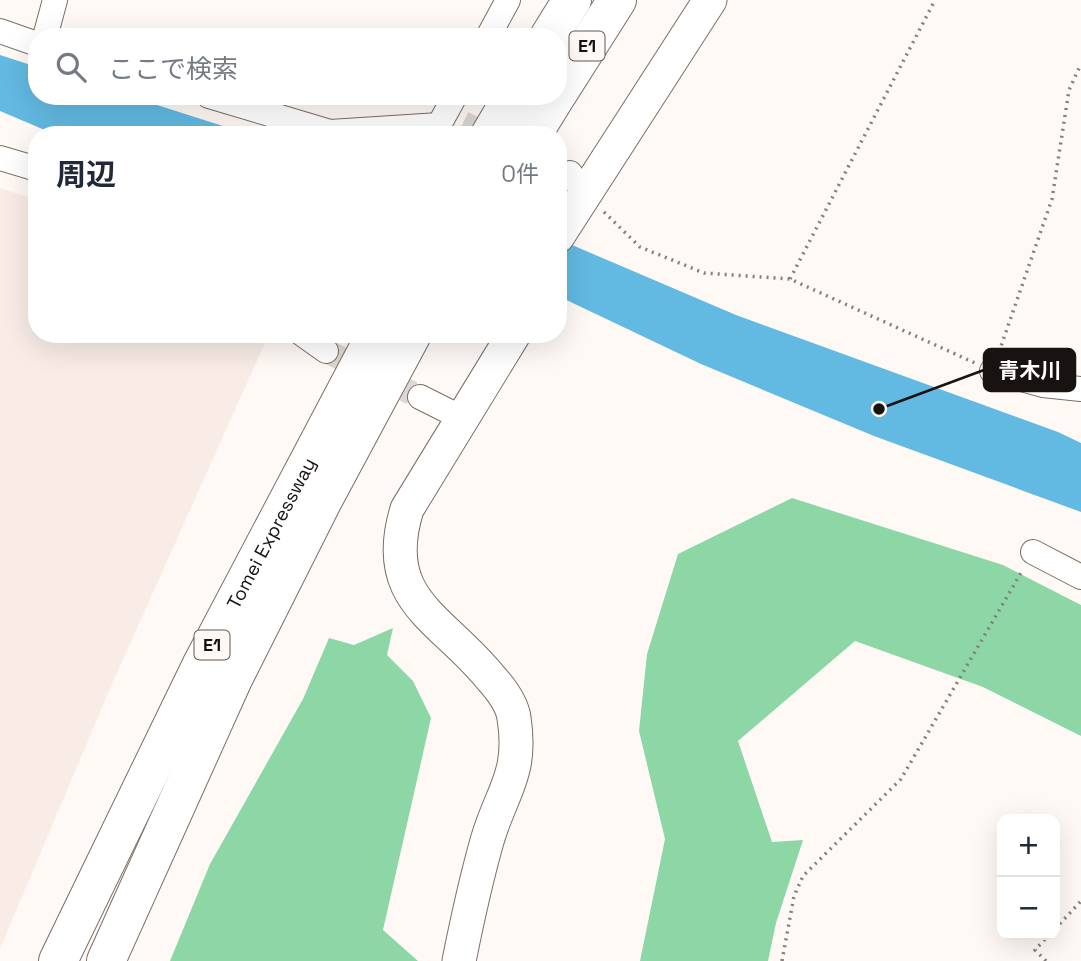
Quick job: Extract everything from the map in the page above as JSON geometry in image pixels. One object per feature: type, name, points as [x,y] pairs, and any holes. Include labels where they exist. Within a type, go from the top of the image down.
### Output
[{"type":"highway","name":"E1","points":[[555,28],[572,0]]},
{"type":"highway","name":"E1","points":[[567,78],[617,0]]},
{"type":"highway","points":[[466,126],[499,105]]},
{"type":"highway","name":"E1","points":[[537,126],[550,105]]},
{"type":"highway","name":"Tomei Expressway","points":[[58,961],[202,664],[371,343]]},
{"type":"highway","name":"Tomei Expressway","points":[[106,961],[233,679],[323,500],[407,343]]},
{"type":"street","points":[[47,28],[55,0]]},
{"type":"street","points":[[493,28],[508,0]]},
{"type":"street","points":[[567,213],[577,183],[710,0]]},
{"type":"street","points":[[0,31],[28,41]]},
{"type":"street","points":[[239,105],[310,126]]},
{"type":"street","points":[[458,105],[464,126]]},
{"type":"street","points":[[0,158],[28,166]]},
{"type":"street","points":[[315,343],[326,351]]},
{"type":"street","points":[[459,961],[487,838],[515,767],[517,743],[514,714],[501,690],[475,658],[414,599],[398,559],[399,540],[407,509],[509,343]]},
{"type":"street","points":[[992,371],[1043,385],[1081,389]]},
{"type":"street","points":[[420,397],[462,418]]},
{"type":"street","points":[[1033,552],[1081,577]]},
{"type":"path","points":[[790,279],[935,0]]},
{"type":"path","points":[[577,183],[640,247],[704,273],[790,279],[992,371],[1052,199],[1069,90],[1081,64]]},
{"type":"path","points":[[782,961],[794,896],[803,876],[901,779],[1033,552]]},
{"type":"path","points":[[1060,924],[1081,901]]},
{"type":"path","points":[[1044,940],[1035,950],[1046,961]]},
{"type":"shaded area","points":[[0,188],[28,197],[28,343],[265,343],[112,684],[0,949]]},
{"type":"green space","points":[[792,498],[1003,565],[1081,605],[1081,736],[983,687],[855,641],[738,741],[772,842],[803,840],[776,923],[768,961],[640,961],[665,839],[639,731],[647,654],[678,554]]},
{"type":"green space","points":[[393,628],[387,655],[413,681],[431,718],[383,930],[418,961],[170,961],[210,864],[303,699],[329,638],[354,645]]},
{"type":"water","points":[[0,55],[28,64],[28,105],[157,105],[223,126],[73,126],[0,103]]},
{"type":"water","points":[[567,243],[736,315],[1058,432],[1081,443],[1081,512],[874,436],[701,364],[567,300]]},
{"type":"waterway","points":[[0,92],[28,104]]},
{"type":"waterway","points":[[31,105],[80,126]]},
{"type":"tunnel","points":[[463,123],[469,126]]},
{"type":"tunnel","points":[[326,351],[420,397]]},
{"type":"place","name":"青木川","points":[[879,409]]}]
